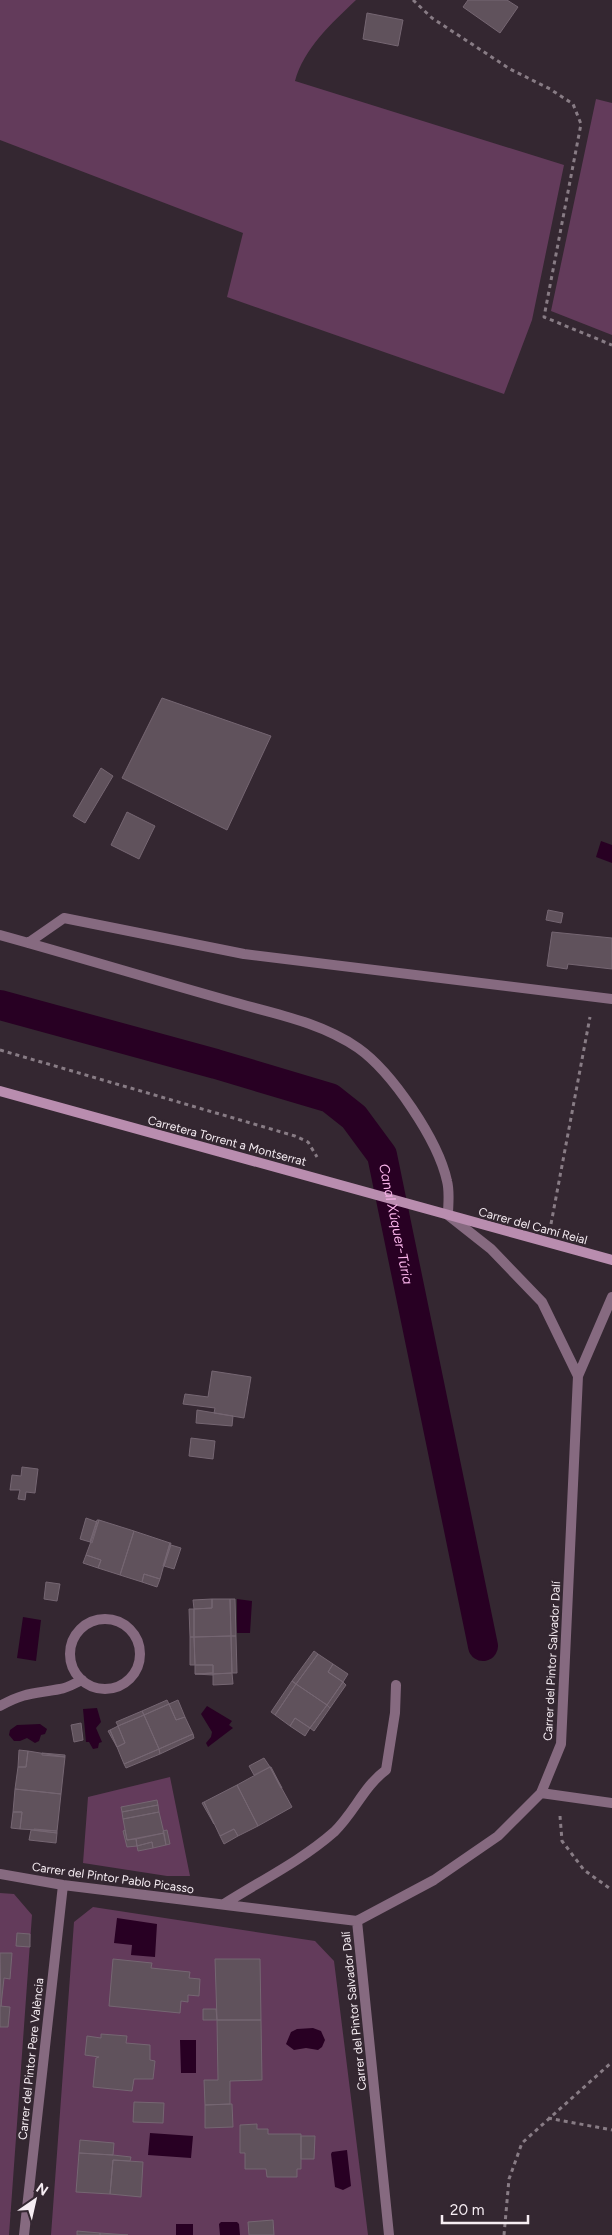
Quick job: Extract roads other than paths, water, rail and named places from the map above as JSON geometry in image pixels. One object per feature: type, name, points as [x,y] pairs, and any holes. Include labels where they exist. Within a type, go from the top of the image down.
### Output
[{"type":"main road","name":"Carretera Torrent a Montserrat","points":[[0,1091],[448,1216]]},
{"type":"main road","name":"Carrer del Camí Reial","points":[[448,1216],[612,1260]]},
{"type":"street","points":[[28,943],[64,918],[244,954],[612,999]]},
{"type":"street","points":[[0,935],[286,1016],[333,1034],[358,1048],[378,1065],[400,1092],[436,1152],[448,1182],[448,1216]]},
{"type":"street","name":"Carrer del Pintor Salvador Dalí","points":[[448,1216],[491,1249],[542,1302],[578,1376]]},
{"type":"street","name":"Carrer del Pintor Salvador Dalí","points":[[389,2235],[357,1920],[442,1874],[498,1836],[541,1793],[561,1744],[578,1376],[612,1297]]},
{"type":"street","points":[[102,1618],[114,1620],[129,1628],[139,1644],[139,1662],[131,1676],[121,1685],[109,1688],[90,1686],[82,1680],[74,1671],[70,1653],[74,1638],[83,1626],[102,1618]]},
{"type":"street","points":[[0,1706],[15,1698],[36,1691],[62,1689],[82,1680]]},
{"type":"street","points":[[224,1904],[303,1856],[335,1831],[373,1780],[386,1770],[396,1685]]},
{"type":"street","points":[[541,1793],[612,1803]]},
{"type":"street","name":"Carrer del Pintor Pablo Picasso","points":[[0,1874],[63,1885],[357,1920]]},
{"type":"street","name":"Carrer del Pintor Pere València","points":[[24,2235],[63,1885]]},
{"type":"waterway","name":"Canal Xúquer-Túria","points":[[0,1005],[216,1064],[330,1098],[354,1117],[382,1155],[483,1646]]}]
